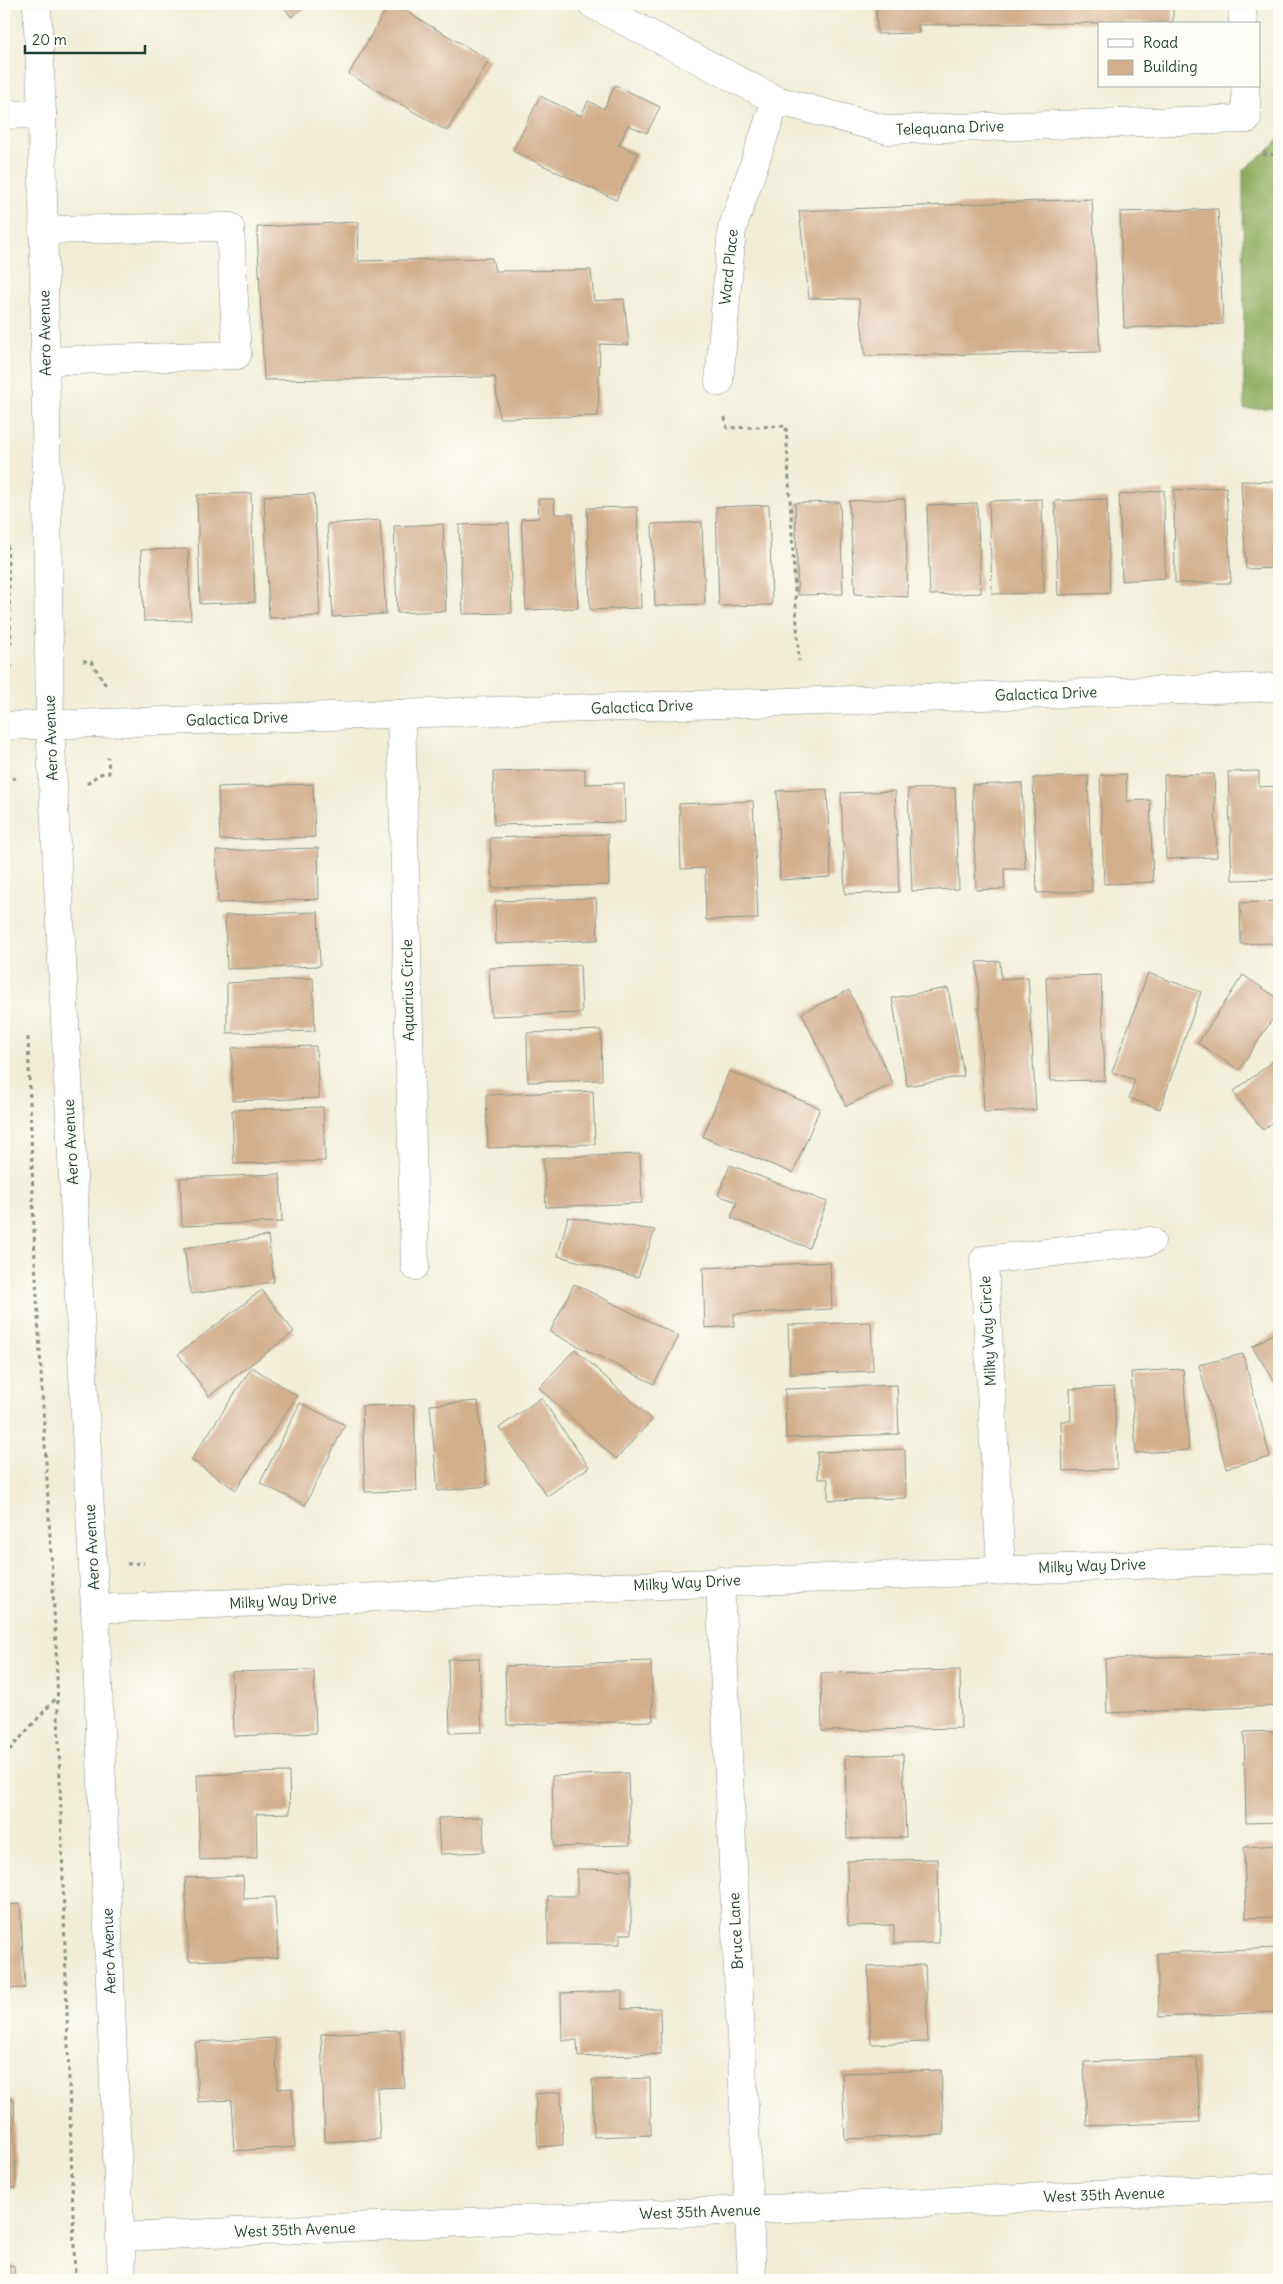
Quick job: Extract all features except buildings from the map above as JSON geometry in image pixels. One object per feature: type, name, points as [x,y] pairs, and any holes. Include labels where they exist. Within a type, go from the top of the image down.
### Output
[{"type":"street","name":"Aero Avenue","points":[[37,4],[42,114],[50,725],[95,1609],[122,2280]]},
{"type":"street","name":"Telequana Drive","points":[[592,4],[776,100],[888,130],[1246,119],[1245,88]]},
{"type":"street","points":[[1242,4],[1243,22]]},
{"type":"street","name":"Ward Place","points":[[719,382],[732,229],[776,100]]},
{"type":"street","points":[[4,115],[42,114]]},
{"type":"street","points":[[43,230],[230,227],[237,355],[45,361]]},
{"type":"street","name":"Galactica Drive","points":[[4,726],[1279,687]]},
{"type":"street","name":"Aquarius Circle","points":[[401,714],[415,1266]]},
{"type":"street","name":"Milky Way Circle","points":[[1001,1569],[984,1260],[1151,1241]]},
{"type":"street","name":"Milky Way Drive","points":[[95,1609],[1279,1558]]},
{"type":"street","name":"Bruce Lane","points":[[720,1582],[752,2280]]},
{"type":"street","name":"West 35th Avenue","points":[[120,2237],[1279,2187]]},
{"type":"path","points":[[1263,154],[1279,155]]},
{"type":"path","points":[[719,382],[727,428],[786,426],[799,661]]},
{"type":"path","points":[[4,457],[11,645]]},
{"type":"path","points":[[12,655],[12,665]]},
{"type":"path","points":[[16,778],[17,788]]},
{"type":"path","points":[[28,1028],[35,1261],[57,1696],[75,2280]]},
{"type":"path","points":[[4,1756],[57,1696]]},
{"type":"green space","points":[[1279,137],[1279,408],[1244,409],[1243,170],[1275,145]]}]
